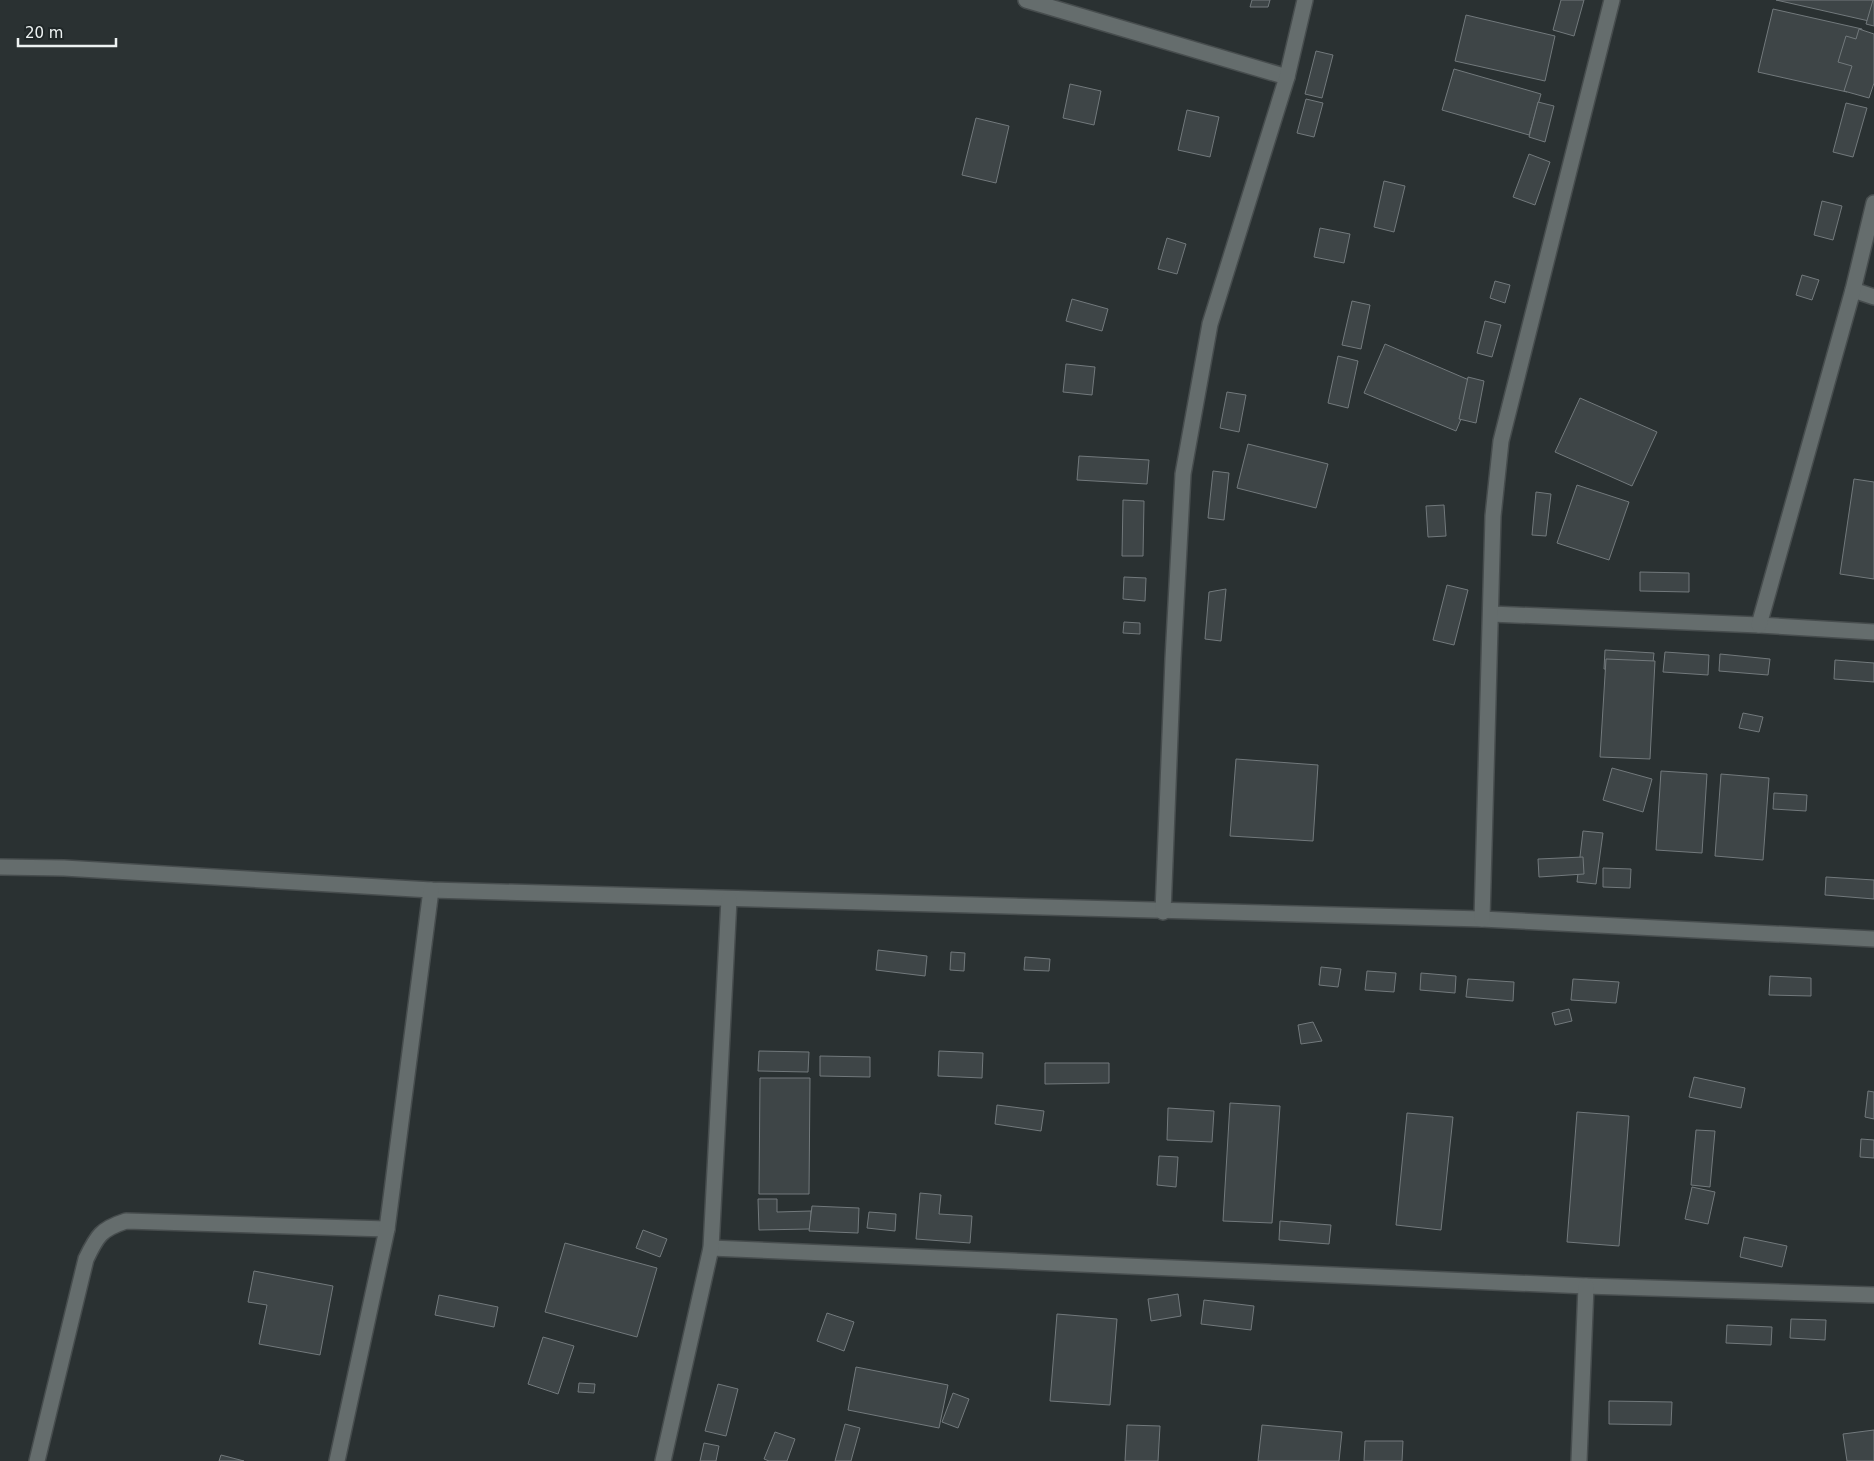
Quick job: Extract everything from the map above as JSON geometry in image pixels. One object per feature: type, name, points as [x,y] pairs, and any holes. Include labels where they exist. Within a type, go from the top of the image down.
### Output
[{"type":"street","points":[[1026,0],[1287,77]]},
{"type":"street","points":[[1163,912],[1173,659],[1184,474],[1210,324],[1287,77],[1305,0]]},
{"type":"street","points":[[1482,919],[1493,516],[1501,441],[1612,0]]},
{"type":"street","points":[[1760,625],[1853,290],[1874,203]]},
{"type":"street","points":[[1853,290],[1874,296]]},
{"type":"street","points":[[1491,614],[1760,625],[1874,632]]},
{"type":"street","points":[[0,867],[64,868],[431,890],[1163,912],[1482,919],[1874,939]]},
{"type":"street","points":[[337,1461],[387,1230],[431,890]]},
{"type":"street","points":[[662,1461],[711,1248],[729,899]]},
{"type":"street","points":[[38,1461],[86,1259],[95,1241],[108,1227],[126,1221],[387,1230]]},
{"type":"street","points":[[711,1248],[1586,1286],[1874,1295]]},
{"type":"street","points":[[1579,1461],[1586,1286]]},
{"type":"building","points":[[1252,0],[1270,0],[1268,7],[1250,7]]},
{"type":"building","points":[[1561,0],[1584,0],[1574,36],[1553,30]]},
{"type":"building","points":[[1776,0],[1874,0],[1869,21]]},
{"type":"building","points":[[1874,0],[1874,26],[1866,24]]},
{"type":"building","points":[[1773,9],[1862,29],[1847,92],[1758,72]]},
{"type":"building","points":[[1466,15],[1555,36],[1545,81],[1455,61]]},
{"type":"building","points":[[1859,29],[1874,34],[1874,83],[1869,98],[1844,91],[1852,66],[1838,62],[1846,36],[1856,39]]},
{"type":"building","points":[[1316,51],[1333,55],[1322,98],[1305,94]]},
{"type":"building","points":[[1454,69],[1541,94],[1529,135],[1442,110]]},
{"type":"building","points":[[1070,84],[1101,91],[1094,125],[1063,118]]},
{"type":"building","points":[[1306,99],[1323,103],[1314,137],[1297,133]]},
{"type":"building","points":[[1538,102],[1554,106],[1545,142],[1529,137]]},
{"type":"building","points":[[1846,103],[1867,108],[1853,157],[1833,152]]},
{"type":"building","points":[[1187,110],[1219,117],[1210,157],[1178,150]]},
{"type":"building","points":[[976,118],[1009,126],[996,183],[962,175]]},
{"type":"building","points":[[1529,154],[1550,162],[1535,205],[1513,197]]},
{"type":"building","points":[[1384,181],[1405,186],[1394,232],[1374,227]]},
{"type":"building","points":[[1822,201],[1842,206],[1833,240],[1814,235]]},
{"type":"building","points":[[1320,228],[1350,234],[1344,263],[1314,257]]},
{"type":"building","points":[[1167,238],[1186,244],[1177,274],[1158,269]]},
{"type":"building","points":[[1802,275],[1819,280],[1812,300],[1796,295]]},
{"type":"building","points":[[1495,281],[1510,285],[1505,303],[1490,298]]},
{"type":"building","points":[[1072,299],[1108,309],[1102,331],[1066,321]]},
{"type":"building","points":[[1352,301],[1370,305],[1361,349],[1342,345]]},
{"type":"building","points":[[1485,321],[1501,325],[1492,357],[1477,353]]},
{"type":"building","points":[[1385,344],[1476,383],[1456,431],[1364,393]]},
{"type":"building","points":[[1338,356],[1358,361],[1348,408],[1328,403]]},
{"type":"building","points":[[1066,364],[1095,367],[1092,395],[1063,392]]},
{"type":"building","points":[[1468,377],[1484,381],[1476,423],[1459,419]]},
{"type":"building","points":[[1227,392],[1246,395],[1239,432],[1220,428]]},
{"type":"building","points":[[1580,398],[1657,432],[1632,486],[1555,452]]},
{"type":"building","points":[[1248,444],[1328,464],[1316,508],[1237,488]]},
{"type":"building","points":[[1079,456],[1149,460],[1147,484],[1077,480]]},
{"type":"building","points":[[1213,471],[1229,473],[1224,520],[1208,518]]},
{"type":"building","points":[[1854,479],[1874,482],[1874,579],[1840,574]]},
{"type":"building","points":[[1577,485],[1629,502],[1609,560],[1557,543]]},
{"type":"building","points":[[1536,492],[1551,494],[1546,536],[1532,535]]},
{"type":"building","points":[[1123,500],[1144,501],[1143,556],[1122,556]]},
{"type":"building","points":[[1444,505],[1446,536],[1428,537],[1426,506]]},
{"type":"building","points":[[1640,572],[1689,573],[1689,592],[1640,591]]},
{"type":"building","points":[[1124,577],[1146,578],[1145,601],[1123,599]]},
{"type":"building","points":[[1447,585],[1468,590],[1454,645],[1433,640]]},
{"type":"building","points":[[1226,589],[1221,641],[1205,639],[1209,592]]},
{"type":"building","points":[[1124,622],[1140,623],[1140,634],[1123,633]]},
{"type":"building","points":[[1605,650],[1654,653],[1652,672],[1604,669]]},
{"type":"building","points":[[1665,652],[1709,655],[1708,675],[1663,672]]},
{"type":"building","points":[[1720,654],[1770,659],[1768,675],[1719,671]]},
{"type":"building","points":[[1606,659],[1655,661],[1650,759],[1600,757]]},
{"type":"building","points":[[1835,660],[1874,663],[1874,682],[1834,679]]},
{"type":"building","points":[[1743,713],[1763,717],[1759,732],[1739,728]]},
{"type":"building","points":[[1236,759],[1318,765],[1313,841],[1230,836]]},
{"type":"building","points":[[1612,768],[1652,779],[1643,812],[1603,800]]},
{"type":"building","points":[[1661,771],[1707,774],[1702,853],[1656,850]]},
{"type":"building","points":[[1721,774],[1769,778],[1763,860],[1715,856]]},
{"type":"building","points":[[1774,793],[1807,795],[1806,811],[1773,809]]},
{"type":"building","points":[[1583,831],[1603,833],[1596,884],[1577,882]]},
{"type":"building","points":[[1583,857],[1584,874],[1539,877],[1538,859]]},
{"type":"building","points":[[1603,868],[1631,869],[1630,888],[1603,887]]},
{"type":"building","points":[[1826,877],[1874,880],[1874,899],[1825,895]]},
{"type":"building","points":[[878,950],[927,956],[925,976],[876,970]]},
{"type":"building","points":[[951,952],[965,953],[964,971],[950,970]]},
{"type":"building","points":[[1025,957],[1050,959],[1049,971],[1024,970]]},
{"type":"building","points":[[1321,967],[1341,969],[1338,987],[1319,985]]},
{"type":"building","points":[[1367,971],[1396,973],[1394,992],[1365,990]]},
{"type":"building","points":[[1421,973],[1456,976],[1455,993],[1420,990]]},
{"type":"building","points":[[1770,976],[1811,978],[1811,996],[1769,995]]},
{"type":"building","points":[[1468,979],[1514,982],[1513,1001],[1466,997]]},
{"type":"building","points":[[1573,979],[1619,982],[1616,1003],[1571,1000]]},
{"type":"building","points":[[1569,1009],[1572,1021],[1555,1025],[1552,1013]]},
{"type":"building","points":[[1313,1022],[1322,1041],[1301,1044],[1298,1025]]},
{"type":"building","points":[[759,1051],[809,1052],[808,1072],[758,1071]]},
{"type":"building","points":[[939,1051],[983,1053],[982,1078],[938,1076]]},
{"type":"building","points":[[820,1056],[870,1057],[870,1077],[820,1076]]},
{"type":"building","points":[[1045,1063],[1109,1063],[1109,1083],[1045,1084]]},
{"type":"building","points":[[1694,1077],[1745,1088],[1741,1108],[1689,1097]]},
{"type":"building","points":[[760,1078],[810,1078],[809,1194],[759,1194]]},
{"type":"building","points":[[1868,1091],[1874,1092],[1874,1119],[1865,1117]]},
{"type":"building","points":[[1230,1103],[1280,1106],[1272,1223],[1223,1221]]},
{"type":"building","points":[[997,1105],[1044,1111],[1041,1131],[995,1124]]},
{"type":"building","points":[[1168,1108],[1214,1111],[1212,1142],[1167,1140]]},
{"type":"building","points":[[1577,1112],[1629,1116],[1619,1246],[1567,1242]]},
{"type":"building","points":[[1407,1113],[1453,1117],[1441,1230],[1396,1225]]},
{"type":"building","points":[[1696,1130],[1715,1131],[1710,1187],[1691,1185]]},
{"type":"building","points":[[1861,1139],[1874,1140],[1874,1158],[1860,1157]]},
{"type":"building","points":[[1159,1156],[1178,1157],[1176,1187],[1157,1185]]},
{"type":"building","points":[[1692,1187],[1715,1192],[1708,1224],[1685,1219]]},
{"type":"building","points":[[920,1193],[941,1195],[939,1214],[972,1216],[970,1243],[916,1239]]},
{"type":"building","points":[[758,1199],[777,1199],[777,1212],[811,1211],[810,1229],[759,1230]]},
{"type":"building","points":[[812,1206],[859,1208],[858,1233],[809,1231]]},
{"type":"building","points":[[869,1212],[896,1214],[895,1231],[867,1228]]},
{"type":"building","points":[[1280,1221],[1331,1225],[1329,1244],[1279,1240]]},
{"type":"building","points":[[643,1230],[667,1239],[660,1257],[636,1248]]},
{"type":"building","points":[[1744,1237],[1787,1246],[1782,1267],[1740,1257]]},
{"type":"building","points":[[565,1243],[657,1268],[637,1337],[545,1312]]},
{"type":"building","points":[[254,1271],[333,1286],[320,1355],[259,1344],[267,1305],[248,1302]]},
{"type":"building","points":[[1178,1294],[1181,1316],[1151,1321],[1148,1299]]},
{"type":"building","points":[[439,1295],[498,1307],[494,1327],[435,1315]]},
{"type":"building","points":[[1204,1300],[1254,1306],[1251,1330],[1201,1324]]},
{"type":"building","points":[[827,1313],[854,1322],[844,1351],[817,1341]]},
{"type":"building","points":[[1057,1314],[1117,1319],[1110,1405],[1050,1401]]},
{"type":"building","points":[[1791,1319],[1826,1320],[1825,1340],[1790,1338]]},
{"type":"building","points":[[1727,1325],[1772,1327],[1771,1345],[1726,1343]]},
{"type":"building","points":[[543,1337],[574,1346],[558,1394],[528,1384]]},
{"type":"building","points":[[856,1367],[948,1385],[939,1428],[848,1410]]},
{"type":"building","points":[[579,1383],[595,1384],[594,1393],[578,1392]]},
{"type":"building","points":[[718,1384],[738,1389],[726,1436],[705,1431]]},
{"type":"building","points":[[953,1393],[969,1399],[958,1428],[942,1422]]},
{"type":"building","points":[[1609,1401],[1672,1402],[1671,1425],[1609,1424]]},
{"type":"building","points":[[845,1424],[860,1428],[851,1461],[835,1461]]},
{"type":"building","points":[[1127,1425],[1160,1426],[1158,1461],[1125,1461]]},
{"type":"building","points":[[1262,1425],[1342,1432],[1339,1461],[1258,1461]]},
{"type":"building","points":[[1874,1430],[1874,1461],[1847,1461],[1843,1434]]},
{"type":"building","points":[[775,1432],[795,1439],[787,1461],[769,1461],[764,1459]]},
{"type":"building","points":[[1365,1441],[1403,1441],[1402,1461],[1364,1461]]},
{"type":"building","points":[[704,1443],[719,1446],[716,1461],[700,1461]]},
{"type":"building","points":[[221,1455],[244,1461],[219,1461]]}]
